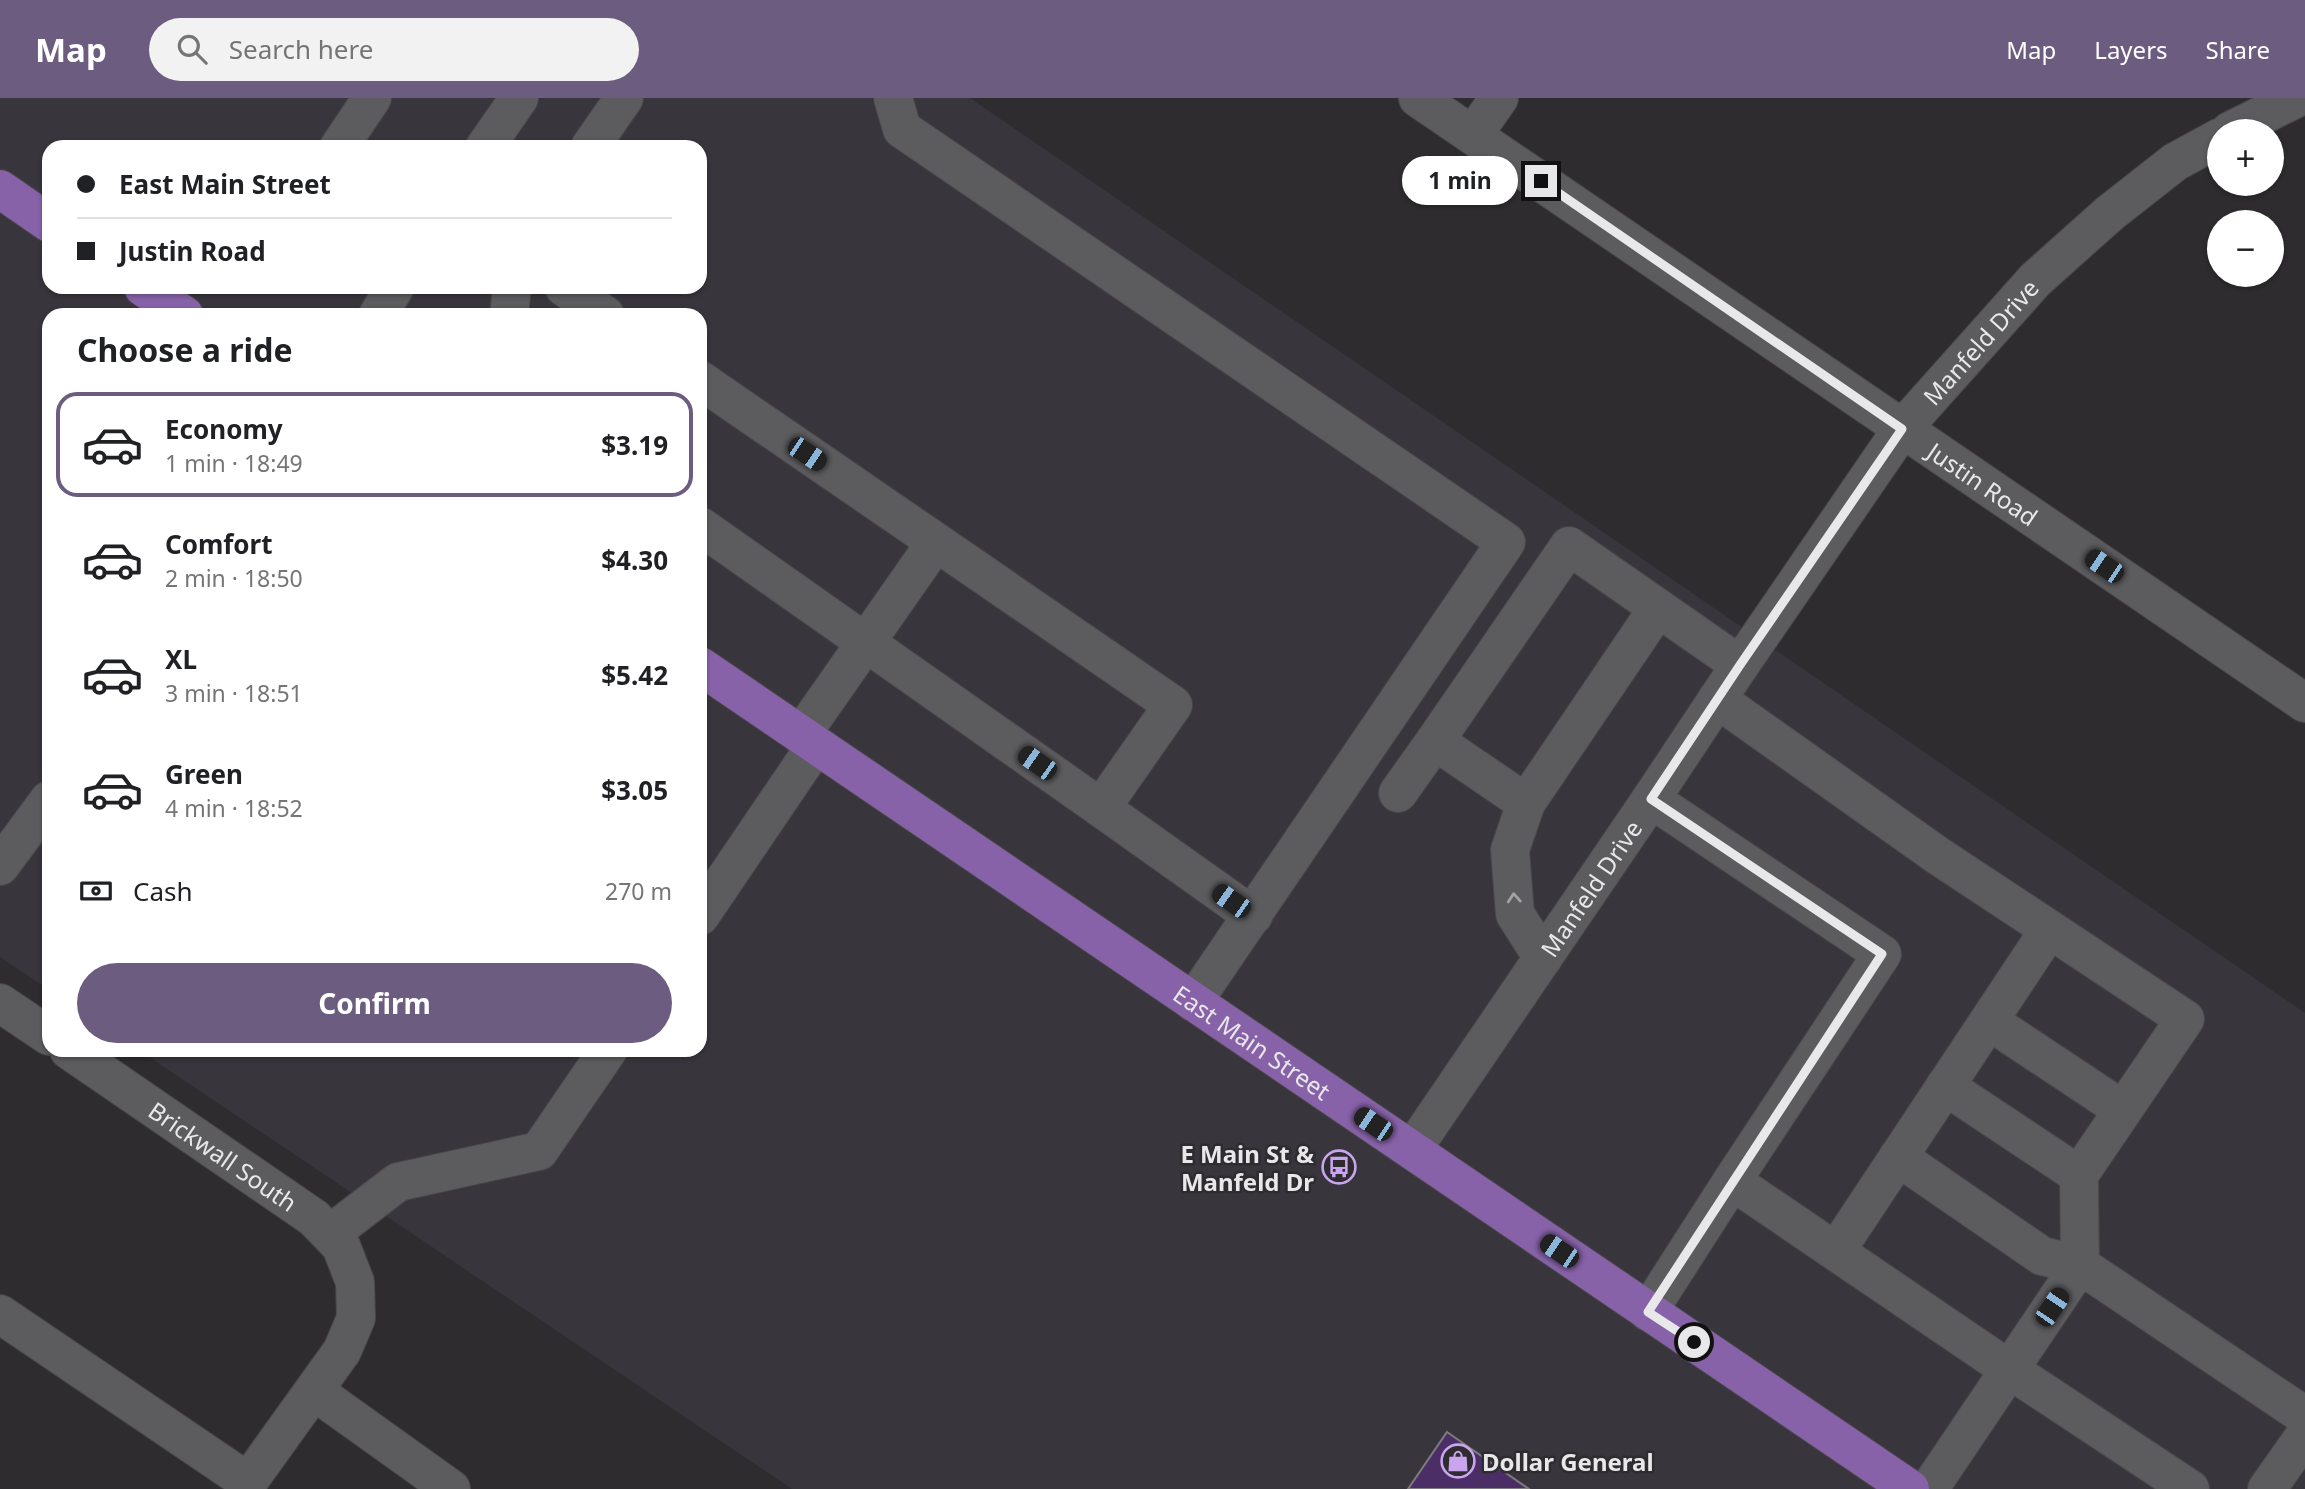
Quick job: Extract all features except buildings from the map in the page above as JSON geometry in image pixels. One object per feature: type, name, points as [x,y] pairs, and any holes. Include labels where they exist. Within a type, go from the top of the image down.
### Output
[{"type":"main road","points":[[0,190],[42,218]]},
{"type":"main road","points":[[153,294],[174,308]]},
{"type":"main road","name":"East Main Street","points":[[707,671],[1910,1489]]},
{"type":"street","points":[[344,140],[372,98]]},
{"type":"street","points":[[490,140],[519,98]]},
{"type":"street","points":[[595,140],[624,98]]},
{"type":"street","points":[[893,98],[902,129],[1506,542],[1194,1002]]},
{"type":"street","name":"Justin Road","points":[[1418,98],[2305,703]]},
{"type":"street","points":[[1474,135],[1499,98]]},
{"type":"street","points":[[2255,119],[2297,98]]},
{"type":"street","name":"Manfeld Drive","points":[[1412,1150],[1902,429],[2035,280],[2110,213],[2175,162],[2207,145]]},
{"type":"street","points":[[574,294],[595,308]]},
{"type":"street","points":[[707,385],[1173,705],[1101,808]]},
{"type":"street","points":[[707,531],[1253,916]]},
{"type":"street","points":[[707,905],[866,641],[936,542]]},
{"type":"street","points":[[1398,793],[1569,546],[1740,665]]},
{"type":"street","points":[[1543,958],[1515,914],[1510,850],[1526,803],[1658,608]]},
{"type":"street","points":[[1717,699],[1937,855],[2185,1019],[2079,1175],[2080,1265],[1929,1489]]},
{"type":"street","points":[[1435,741],[1526,803]]},
{"type":"street","points":[[1648,1312],[1882,954],[1651,799]]},
{"type":"street","points":[[0,866],[42,809]]},
{"type":"street","points":[[1836,1251],[2049,930]]},
{"type":"street","points":[[0,1003],[42,1031]]},
{"type":"street","points":[[1989,1021],[2123,1110]]},
{"type":"street","name":"Brickwall South","points":[[79,1057],[314,1218],[341,1246],[355,1282],[356,1318],[342,1352],[246,1486]]},
{"type":"street","points":[[330,1234],[398,1182],[539,1151],[603,1057]]},
{"type":"street","points":[[1945,1086],[2079,1175]]},
{"type":"street","points":[[1898,1157],[2042,1256],[2080,1265],[2305,1416]]},
{"type":"street","points":[[1732,1181],[2190,1489]]},
{"type":"street","points":[[0,1314],[246,1486]]},
{"type":"street","points":[[314,1391],[451,1489]]},
{"type":"street","points":[[2267,1489],[2305,1435]]},
{"type":"shaded area","points":[[0,98],[970,98],[2305,1013],[2305,1489],[792,1489],[149,1057],[707,1057],[707,308],[42,308],[42,985],[0,957]]},
{"type":"place","name":"E Main St & Manfeld Dr","points":[[1339,1167]]},
{"type":"place","name":"Dollar General","points":[[1458,1461]]},
{"type":"route","points":[[1541,181],[1902,429],[1651,799],[1882,954],[1648,1312],[1694,1342]]}]
